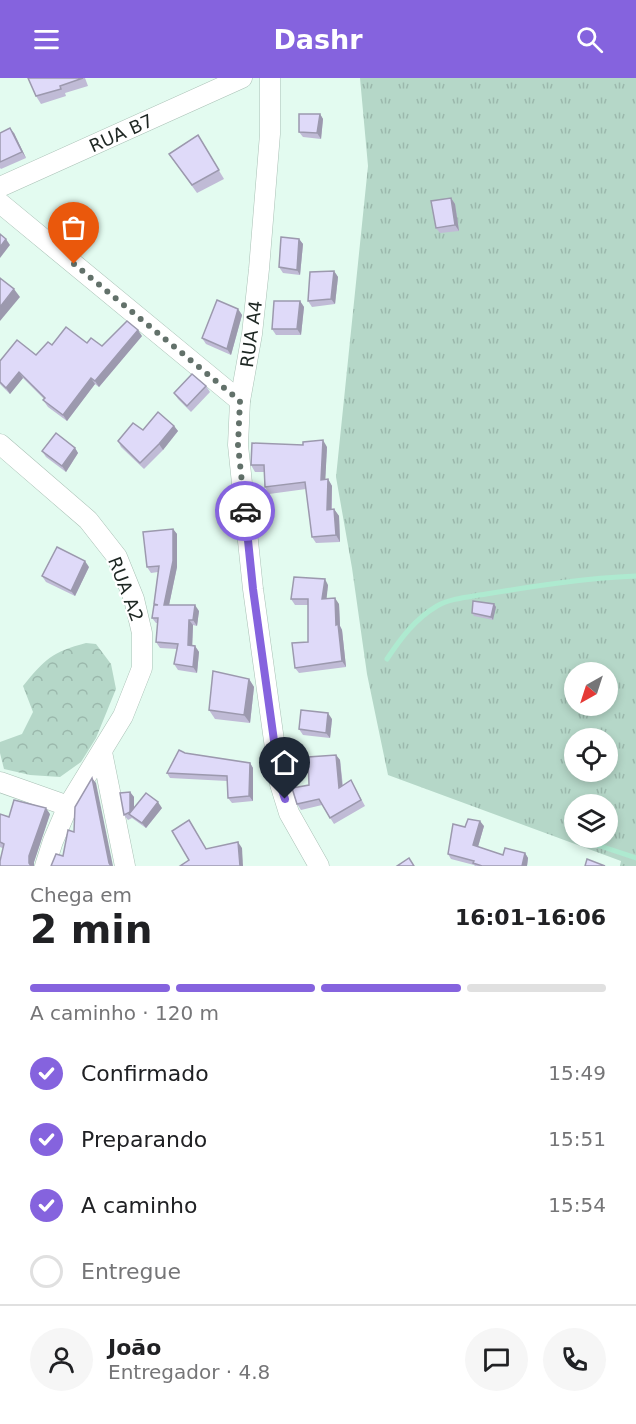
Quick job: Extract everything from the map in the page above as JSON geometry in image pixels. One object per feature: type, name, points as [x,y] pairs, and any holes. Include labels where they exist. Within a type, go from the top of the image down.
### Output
[{"type":"street","name":"RUA B7","points":[[0,187],[242,78]]},
{"type":"street","name":"RUA A4","points":[[270,78],[270,134],[259,269],[252,334],[240,401],[238,445],[253,589],[280,784],[289,813],[319,866]]},
{"type":"street","points":[[0,203],[240,401]]},
{"type":"street","name":"RUA A2","points":[[0,444],[88,520],[117,556],[134,599],[142,633],[142,668],[123,716],[68,806],[45,866]]},
{"type":"street","points":[[102,752],[126,866]]},
{"type":"street","points":[[0,782],[68,806]]},
{"type":"green space","points":[[360,78],[636,78],[636,866],[620,866],[621,861],[586,848],[618,848],[618,794],[564,794],[564,840],[388,775],[367,674],[336,477],[368,166]]},
{"type":"green space","points":[[86,643],[96,644],[111,664],[116,689],[96,738],[81,762],[60,777],[30,775],[4,769],[0,742],[22,734],[33,712],[23,686],[37,669],[57,653]]},
{"type":"building","points":[[28,78],[83,78],[60,86],[61,89],[36,96]]},
{"type":"building","points":[[299,114],[320,114],[317,133],[299,132]]},
{"type":"building","points":[[10,128],[22,152],[0,162],[0,133]]},
{"type":"building","points":[[198,135],[219,170],[192,185],[169,154]]},
{"type":"building","points":[[451,198],[455,225],[436,228],[431,201]]},
{"type":"building","points":[[0,234],[6,239],[0,247]]},
{"type":"building","points":[[281,237],[299,239],[297,270],[279,267]]},
{"type":"building","points":[[334,271],[331,299],[308,301],[310,272]]},
{"type":"building","points":[[0,278],[14,289],[0,307]]},
{"type":"building","points":[[217,300],[238,309],[227,349],[202,338]]},
{"type":"building","points":[[274,301],[300,301],[297,329],[272,329]]},
{"type":"building","points":[[127,321],[138,330],[95,381],[91,378],[63,415],[43,400],[45,398],[19,372],[6,388],[0,382],[0,361],[17,340],[36,355],[48,342],[52,345],[66,327],[87,343],[91,338],[102,346]]},
{"type":"building","points":[[192,374],[206,386],[187,406],[174,393]]},
{"type":"building","points":[[158,412],[174,426],[140,463],[118,441],[133,423],[143,430]]},
{"type":"building","points":[[56,433],[75,448],[62,466],[42,451]]},
{"type":"building","points":[[323,440],[321,480],[328,479],[327,510],[334,509],[336,535],[312,537],[305,482],[265,487],[264,465],[251,465],[252,443],[303,445],[303,442]]},
{"type":"building","points":[[173,529],[173,561],[164,605],[195,605],[193,620],[189,620],[188,645],[195,646],[193,667],[174,664],[178,644],[156,642],[158,618],[152,618],[154,605],[158,605],[154,604],[159,566],[147,567],[143,532]]},
{"type":"building","points":[[57,547],[85,561],[71,591],[42,576]]},
{"type":"building","points":[[294,577],[325,579],[322,599],[335,598],[336,625],[338,624],[342,661],[295,668],[292,643],[308,642],[308,599],[291,599]]},
{"type":"building","points":[[473,601],[494,604],[491,617],[472,613]]},
{"type":"building","points":[[213,671],[249,679],[244,715],[209,710]]},
{"type":"building","points":[[301,710],[328,713],[326,733],[299,729]]},
{"type":"building","points":[[179,750],[185,753],[250,763],[249,796],[228,798],[227,776],[167,773]]},
{"type":"building","points":[[336,755],[339,788],[351,780],[361,800],[330,818],[319,799],[297,804],[292,788],[309,785],[308,757]]},
{"type":"building","points":[[92,778],[111,866],[51,866],[56,854],[63,856],[68,830],[74,832],[75,807]]},
{"type":"building","points":[[130,792],[130,812],[124,815],[120,793]]},
{"type":"building","points":[[146,793],[158,802],[142,823],[129,814]]},
{"type":"building","points":[[14,800],[46,808],[29,856],[31,866],[0,866],[4,844],[0,842],[0,814],[9,817]]},
{"type":"building","points":[[468,819],[480,821],[473,845],[503,855],[505,848],[525,853],[522,866],[482,866],[473,863],[474,861],[448,854],[453,824],[465,827]]},
{"type":"building","points":[[189,820],[206,849],[238,842],[240,866],[180,866],[189,860],[172,831]]},
{"type":"building","points":[[409,858],[414,866],[397,866]]},
{"type":"building","points":[[587,859],[605,866],[585,866]]},
{"type":"waterway","points":[[387,659],[415,623],[429,611],[448,601],[561,583],[636,576]]},
{"type":"waterway","points":[[606,848],[636,858]]},
{"type":"way so far","points":[[74,264],[240,401],[238,445],[245,511]]},
{"type":"route","points":[[245,511],[253,589],[280,784],[285,799]]}]
